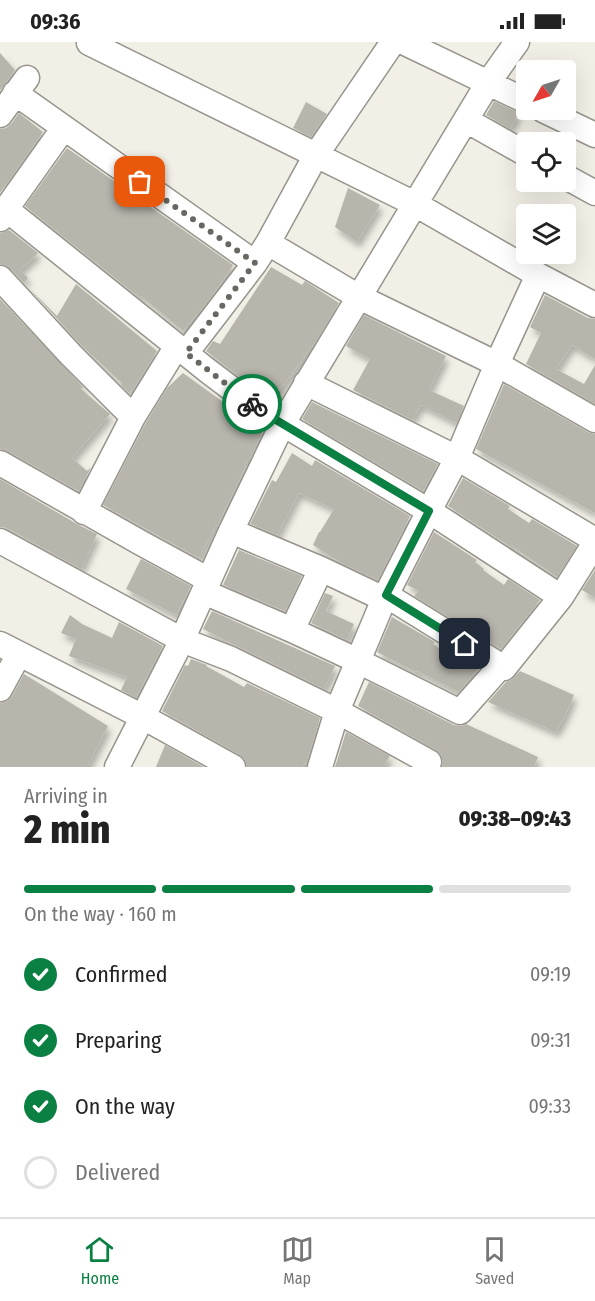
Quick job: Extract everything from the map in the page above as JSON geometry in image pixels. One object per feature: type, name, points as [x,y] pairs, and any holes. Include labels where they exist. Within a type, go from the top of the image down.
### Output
[{"type":"street","points":[[84,512],[133,417],[181,349],[262,253],[316,155],[393,42]]},
{"type":"street","points":[[404,42],[516,96]]},
{"type":"street","points":[[117,767],[182,640],[283,423],[488,83],[517,42]]},
{"type":"street","points":[[88,43],[415,204],[595,305]]},
{"type":"street","points":[[0,115],[21,86],[63,129],[262,253],[497,364],[595,420]]},
{"type":"street","points":[[466,120],[516,148]]},
{"type":"street","points":[[564,120],[595,135]]},
{"type":"street","points":[[63,129],[3,214],[261,411],[429,511],[561,597]]},
{"type":"street","points":[[576,183],[595,193]]},
{"type":"street","points":[[320,767],[337,711],[385,597],[457,458],[538,275]]},
{"type":"street","points":[[0,278],[71,355],[133,417]]},
{"type":"street","points":[[0,464],[206,586],[460,712],[500,667],[504,668],[561,597],[595,542],[457,458],[306,383]]},
{"type":"street","points":[[231,531],[385,597],[504,668]]},
{"type":"street","points":[[0,541],[182,640],[231,659],[337,711],[429,762]]},
{"type":"street","points":[[292,630],[321,569]]},
{"type":"street","points":[[0,689],[10,649],[143,717],[231,767]]},
{"type":"building","points":[[0,53],[15,70],[0,91]]},
{"type":"building","points":[[494,101],[516,112],[516,118],[510,129],[486,115]]},
{"type":"building","points":[[306,102],[327,114],[311,137],[293,128]]},
{"type":"building","points":[[19,113],[43,132],[0,193],[0,129],[11,124]]},
{"type":"building","points":[[67,148],[233,265],[213,295],[183,331],[25,206]]},
{"type":"building","points":[[348,188],[380,205],[357,242],[335,227]]},
{"type":"building","points":[[9,230],[38,253],[20,270],[28,278],[24,283],[10,268],[0,264],[0,233]]},
{"type":"building","points":[[271,267],[302,285],[305,281],[339,303],[314,344],[270,400],[206,351],[213,341],[220,344]]},
{"type":"building","points":[[76,284],[157,351],[129,393],[121,385],[122,383],[81,345],[26,285],[57,316]]},
{"type":"building","points":[[545,295],[588,318],[595,319],[595,359],[572,345],[556,369],[584,384],[595,365],[595,404],[526,364],[541,333],[530,327]]},
{"type":"building","points":[[0,299],[83,387],[81,389],[110,414],[72,458],[87,471],[91,467],[79,491],[0,449]]},
{"type":"building","points":[[364,315],[446,356],[429,390],[464,406],[457,423],[421,405],[412,420],[353,390],[370,359],[346,346]]},
{"type":"building","points":[[183,373],[259,428],[264,429],[252,455],[244,465],[246,466],[218,526],[216,525],[199,558],[103,505],[145,424],[167,388]]},
{"type":"building","points":[[504,384],[595,434],[595,513],[476,449]]},
{"type":"building","points":[[312,402],[438,464],[423,491],[302,419]]},
{"type":"building","points":[[292,453],[312,466],[315,460],[410,516],[378,580],[343,564],[313,545],[334,509],[299,493],[277,535],[250,524],[272,480],[276,482]]},
{"type":"building","points":[[463,478],[510,506],[508,509],[529,523],[532,519],[577,546],[557,577],[448,506]]},
{"type":"building","points":[[0,479],[97,534],[81,569],[7,528],[0,527]]},
{"type":"building","points":[[434,532],[477,560],[475,562],[483,570],[504,585],[508,579],[540,600],[501,649],[414,596],[419,591],[407,585]]},
{"type":"building","points":[[239,550],[302,576],[285,611],[223,585]]},
{"type":"building","points":[[141,559],[191,586],[176,615],[126,589]]},
{"type":"building","points":[[595,570],[595,598],[582,590]]},
{"type":"building","points":[[325,593],[333,596],[326,611],[354,624],[347,640],[311,623]]},
{"type":"building","points":[[212,611],[335,666],[324,689],[203,629]]},
{"type":"building","points":[[70,615],[82,624],[112,638],[119,622],[163,646],[136,698],[121,690],[127,677],[69,656],[76,639],[61,633]]},
{"type":"building","points":[[392,617],[435,642],[433,644],[456,659],[457,656],[479,669],[459,692],[377,652]]},
{"type":"building","points":[[191,659],[207,665],[244,687],[247,683],[320,718],[307,761],[302,767],[247,767],[240,755],[162,711],[185,665],[188,666]]},
{"type":"building","points":[[520,671],[574,695],[556,732],[488,702],[506,682]]},
{"type":"building","points":[[24,674],[108,726],[87,767],[0,767],[0,703],[12,696]]},
{"type":"building","points":[[369,682],[454,725],[466,724],[538,757],[534,767],[442,767],[441,755],[436,750],[358,706]]},
{"type":"building","points":[[346,732],[390,756],[383,767],[335,767]]},
{"type":"building","points":[[165,745],[204,767],[156,767]]},
{"type":"way so far","points":[[140,182],[255,263],[186,353],[252,404]]},
{"type":"route","points":[[252,404],[429,511],[386,595],[465,644]]}]
